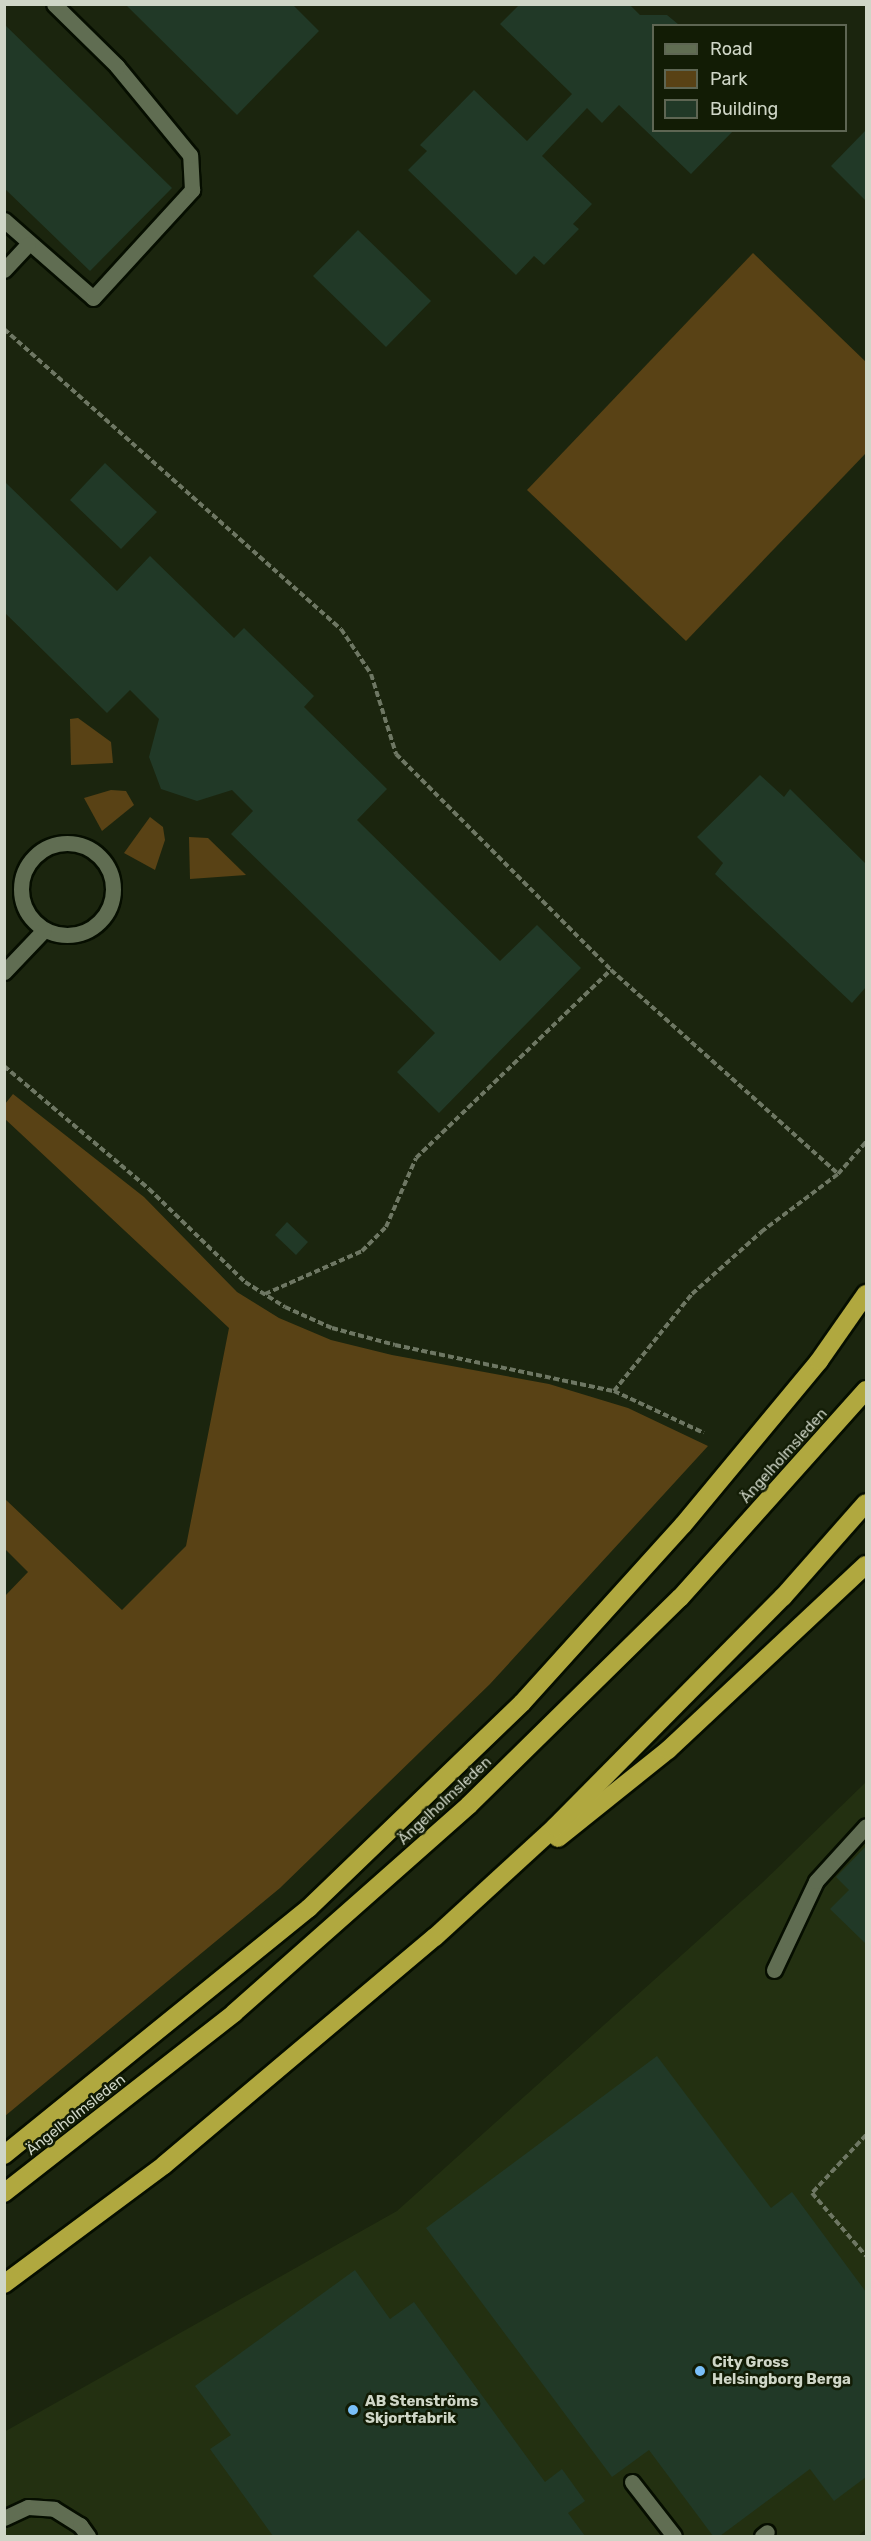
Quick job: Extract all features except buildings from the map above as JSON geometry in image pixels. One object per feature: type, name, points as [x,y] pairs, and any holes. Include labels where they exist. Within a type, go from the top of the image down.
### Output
[{"type":"highway","points":[[4,2155],[309,1908],[522,1703],[683,1525],[819,1361],[867,1294]]},
{"type":"highway","name":"Ängelholmsleden","points":[[4,2193],[234,2013],[469,1805],[680,1598],[867,1390]]},
{"type":"highway","points":[[435,1936],[555,1827],[783,1597],[867,1503]]},
{"type":"highway","points":[[4,2284],[164,2165],[435,1936],[668,1750],[867,1565]]},
{"type":"street","points":[[4,220],[28,244],[93,298],[192,190],[190,156],[117,66],[54,4]]},
{"type":"street","points":[[4,270],[28,244]]},
{"type":"street","points":[[54,845],[89,848],[111,876],[108,912],[80,934],[44,930],[22,902],[26,867],[54,845]]},
{"type":"street","points":[[4,972],[44,930]]},
{"type":"street","points":[[774,1970],[816,1881],[867,1826]]},
{"type":"street","points":[[633,2482],[674,2536]]},
{"type":"street","points":[[4,2518],[28,2507],[54,2509],[80,2525],[88,2536]]},
{"type":"path","points":[[4,329],[341,628],[371,674],[396,754],[611,970],[838,1174]]},
{"type":"path","points":[[265,1294],[362,1251],[386,1227],[416,1158],[611,970]]},
{"type":"path","points":[[4,1066],[149,1189],[245,1282],[265,1294],[332,1328],[614,1391],[704,1433]]},
{"type":"path","points":[[614,1391],[692,1294],[760,1232],[838,1174],[867,1142]]},
{"type":"path","points":[[867,2135],[812,2193],[867,2256]]},
{"type":"shaded area","points":[[866,1782],[866,2529],[858,2536],[5,2536],[4,2432],[397,2211],[762,1883]]},
{"type":"green space","points":[[753,253],[866,362],[866,453],[686,641],[527,490]]},
{"type":"green space","points":[[78,718],[111,742],[113,763],[71,765],[70,719]]},
{"type":"green space","points":[[111,790],[126,791],[134,805],[102,831],[84,798]]},
{"type":"green space","points":[[150,817],[163,827],[165,840],[155,870],[124,853]]},
{"type":"green space","points":[[189,837],[208,838],[246,875],[190,879]]},
{"type":"green space","points":[[13,1094],[144,1197],[237,1292],[279,1318],[331,1340],[392,1355],[549,1384],[628,1408],[708,1446],[490,1684],[280,1888],[5,2116],[4,1597],[28,1572],[5,1549],[5,1499],[122,1610],[186,1546],[229,1328],[5,1119],[5,1104]]},
{"type":"place","name":"City Gross Helsingborg Berga","points":[[700,2371]]},
{"type":"place","name":"AB Stenströms Skjortfabrik","points":[[353,2410]]}]
